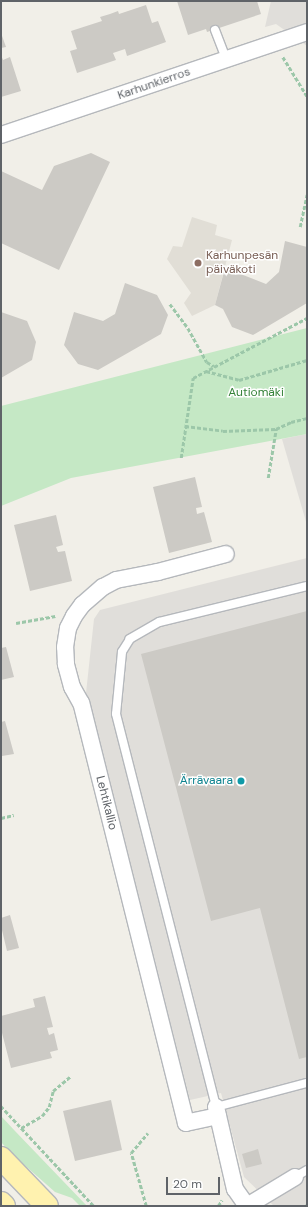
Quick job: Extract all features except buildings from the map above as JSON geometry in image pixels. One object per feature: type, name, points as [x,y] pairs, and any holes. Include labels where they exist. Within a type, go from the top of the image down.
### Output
[{"type":"main road","points":[[1,1158],[47,1206]]},
{"type":"main road","points":[[1,1203],[4,1206]]},
{"type":"street","name":"Karhunkierros","points":[[1,135],[307,32]]},
{"type":"street","name":"Lehtikallio","points":[[217,1111],[186,1123],[81,703],[72,687],[66,664],[64,647],[68,628],[82,605],[92,595],[116,580],[158,572],[226,554]]},
{"type":"street","points":[[217,1111],[235,1189],[247,1206],[301,1173]]},
{"type":"lane","points":[[215,30],[226,60]]},
{"type":"lane","points":[[307,586],[159,622],[130,639],[122,652],[116,714],[217,1111],[307,1082]]},
{"type":"path","points":[[281,55],[307,96]]},
{"type":"path","points":[[300,227],[307,195]]},
{"type":"path","points":[[170,304],[188,328],[207,362],[214,366]]},
{"type":"path","points":[[181,458],[184,426],[193,378],[307,318]]},
{"type":"path","points":[[206,371],[239,380],[307,360]]},
{"type":"path","points":[[184,426],[223,431],[276,429],[291,422],[307,418]]},
{"type":"path","points":[[268,478],[276,429]]},
{"type":"path","points":[[16,623],[62,614],[74,616]]},
{"type":"path","points":[[1,818],[14,815]]},
{"type":"path","points":[[21,1128],[42,1116],[49,1107],[53,1091],[71,1076]]},
{"type":"path","points":[[1,1106],[94,1206]]},
{"type":"path","points":[[146,1206],[131,1153],[148,1132]]},
{"type":"shaded area","points":[[271,1],[307,1],[307,46],[276,24],[265,27]]},
{"type":"shaded area","name":"Karhunpesän päiväkoti","points":[[192,217],[217,225],[215,235],[232,240],[215,305],[192,316],[184,303],[191,293],[167,259],[173,246],[182,247]]},
{"type":"shaded area","points":[[307,434],[307,525],[282,439]]},
{"type":"shaded area","points":[[307,558],[307,1206],[274,1206],[244,1177],[221,1093],[190,1100],[86,693],[94,619],[100,610]]},
{"type":"green space","name":"Autiomäki","points":[[307,328],[307,434],[71,478],[1,506],[1,406]]},
{"type":"green space","points":[[1,1116],[87,1206],[80,1206],[72,1198],[55,1192],[12,1154],[1,1142]]},
{"type":"place","name":"Karhunpesän päiväkoti","points":[[198,263]]},
{"type":"place","name":"Ärrävaara","points":[[241,781]]}]
